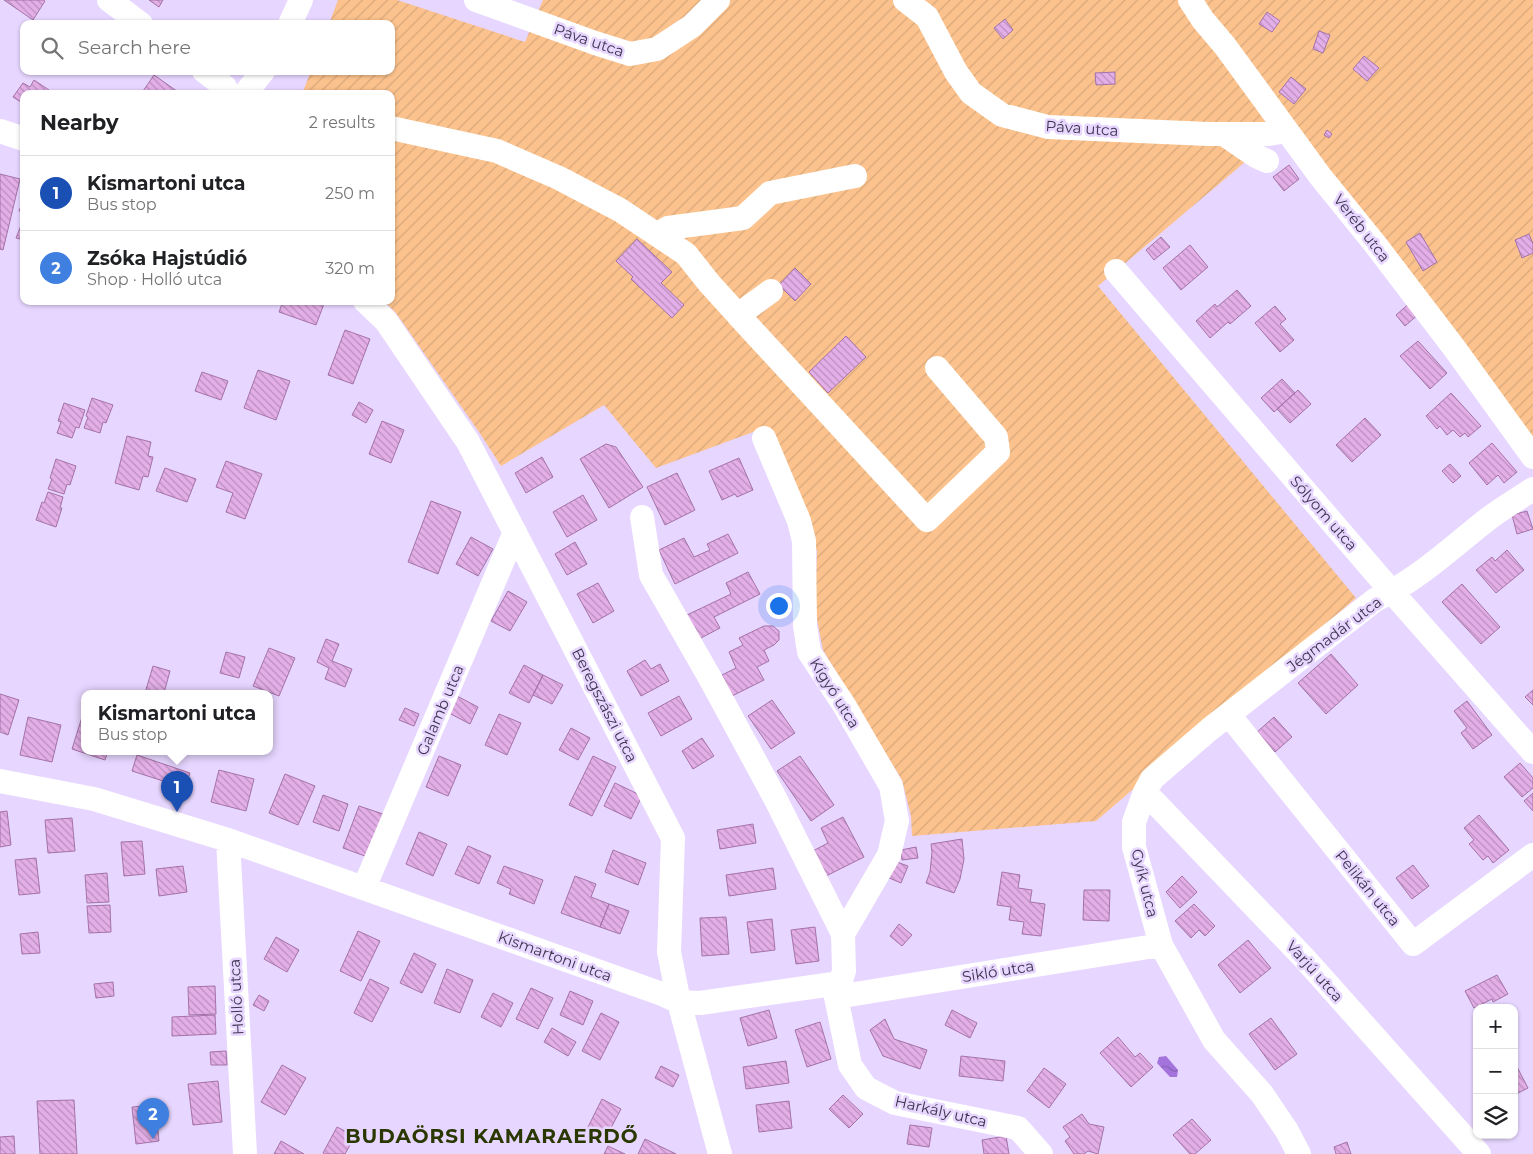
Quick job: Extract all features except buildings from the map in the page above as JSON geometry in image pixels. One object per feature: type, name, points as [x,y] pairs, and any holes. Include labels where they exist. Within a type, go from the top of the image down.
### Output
[{"type":"street","points":[[109,0],[136,20]]},
{"type":"street","points":[[292,20],[301,0]]},
{"type":"street","name":"Páva utca","points":[[476,0],[630,54],[657,49],[692,26],[718,0]]},
{"type":"street","name":"Páva utca","points":[[905,0],[927,17],[956,72],[971,94],[1002,115],[1048,127],[1224,134],[1269,134],[1287,131]]},
{"type":"street","name":"Veréb utca","points":[[1190,0],[1287,131],[1456,349],[1533,457]]},
{"type":"street","points":[[209,75],[226,90]]},
{"type":"street","points":[[248,90],[261,75]]},
{"type":"street","points":[[395,129],[497,151],[559,178],[620,210],[686,254],[709,283],[927,520],[998,452],[996,437],[937,368]]},
{"type":"street","points":[[0,131],[20,138]]},
{"type":"street","points":[[1224,134],[1267,162]]},
{"type":"street","points":[[658,234],[668,228],[742,218],[770,193],[855,176]]},
{"type":"street","name":"Sólyom utca","points":[[1116,272],[1392,592],[1533,752]]},
{"type":"street","points":[[738,315],[771,291]]},
{"type":"street","name":"Beregszászi utca","points":[[369,305],[386,321],[468,442],[673,838],[669,952],[679,1002],[720,1154]]},
{"type":"street","name":"Kígyó utca","points":[[764,438],[799,521],[804,541],[805,626],[809,652],[844,705],[891,786],[897,821],[890,855],[843,934]]},
{"type":"street","name":"Jégmadár utca","points":[[1145,792],[1152,779],[1210,729],[1376,600],[1392,592],[1440,558],[1490,518],[1533,489]]},
{"type":"street","points":[[642,518],[651,575],[715,687],[775,798],[843,934],[844,971],[838,990],[700,1003],[679,1002]]},
{"type":"street","name":"Galamb utca","points":[[364,888],[515,532]]},
{"type":"street","name":"Pelikán utca","points":[[1229,715],[1413,944],[1533,855]]},
{"type":"street","name":"Kismartoni utca","points":[[0,781],[94,799],[228,840],[662,994],[679,1002]]},
{"type":"street","name":"Gyík utca","points":[[1145,792],[1134,822],[1134,847],[1161,945]]},
{"type":"street","name":"Varjú utca","points":[[1145,792],[1305,958],[1479,1154]]},
{"type":"street","name":"Holló utca","points":[[228,840],[245,1154]]},
{"type":"street","points":[[1161,945],[1214,1040],[1262,1094],[1299,1154]]},
{"type":"street","name":"Sikló utca","points":[[838,990],[1161,945]]},
{"type":"street","name":"Harkály utca","points":[[838,990],[850,1065],[866,1088],[895,1103],[1018,1128],[1040,1154]]},
{"type":"shaded area","points":[[338,0],[397,0],[525,42],[543,0],[1533,0],[1533,445],[1289,125],[1098,286],[1356,598],[1096,821],[912,836],[911,816],[902,780],[823,650],[815,609],[817,551],[767,427],[656,468],[604,405],[501,466],[396,313],[388,305],[395,305],[395,90],[304,90],[309,75],[395,75],[395,20],[330,20]]},
{"type":"water","points":[[1166,1056],[1178,1070],[1177,1077],[1170,1077],[1157,1063],[1159,1057]]},
{"type":"place","name":"Kismartoni utca","points":[[177,812]]},
{"type":"place","name":"Zsóka Hajstúdió","points":[[153,1139]]},
{"type":"district","name":"BUDAÖRSI KAMARAERDŐ","points":[[492,1136]]}]
